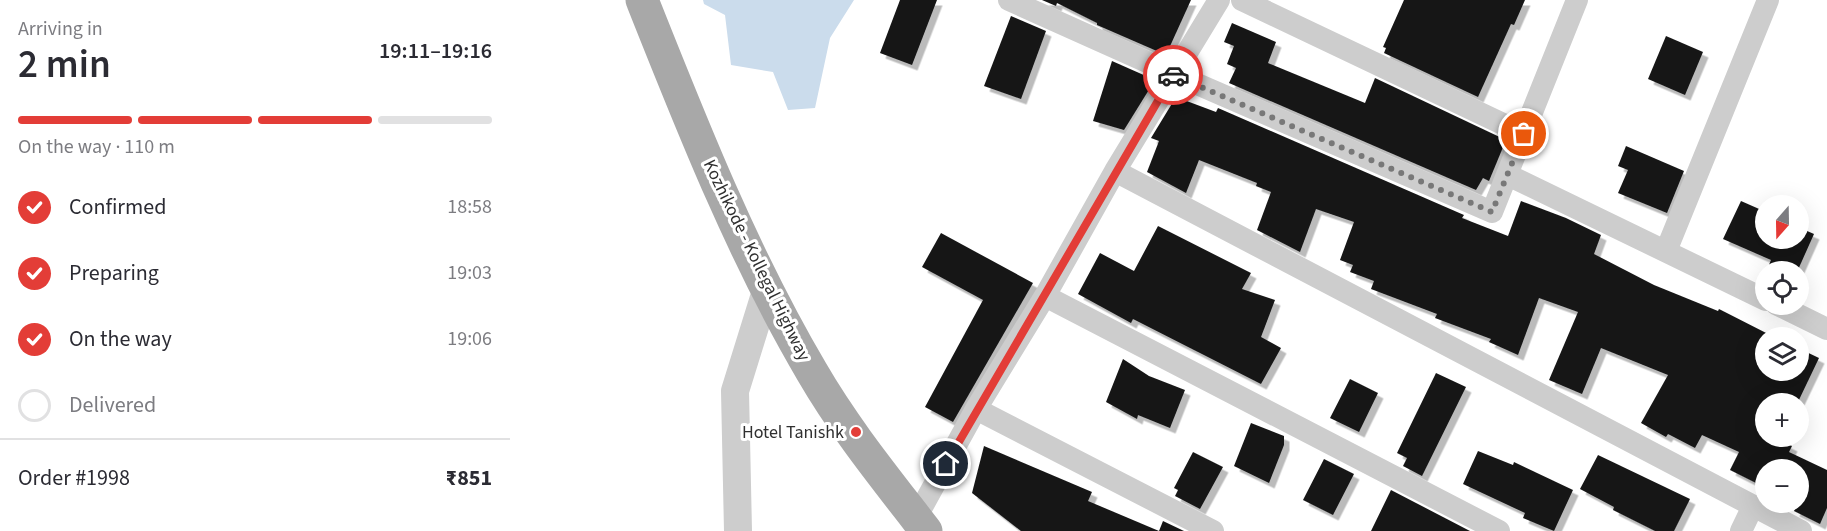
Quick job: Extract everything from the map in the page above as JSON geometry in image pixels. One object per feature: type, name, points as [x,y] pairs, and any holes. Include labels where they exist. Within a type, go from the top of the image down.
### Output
[{"type":"main road","name":"Kozhikode - Kollegal Highway","points":[[642,0],[687,112],[767,288],[813,373],[865,453],[921,525]]},
{"type":"street","points":[[1009,0],[1492,212],[1577,0]]},
{"type":"street","points":[[921,525],[976,410],[1045,296],[1115,171],[1219,0]]},
{"type":"street","points":[[1242,0],[1524,134]]},
{"type":"street","points":[[1666,251],[1768,0]]},
{"type":"street","points":[[1115,171],[1801,531]]},
{"type":"street","points":[[1508,175],[1755,295]]},
{"type":"street","points":[[738,531],[735,391],[767,288]]},
{"type":"street","points":[[1045,296],[1498,531]]},
{"type":"street","points":[[1798,315],[1827,329]]},
{"type":"street","points":[[976,410],[1213,531]]},
{"type":"street","points":[[1741,531],[1753,506]]},
{"type":"water","points":[[703,0],[854,0],[830,38],[815,108],[788,110],[773,72],[731,65],[725,15],[704,4]]},
{"type":"building","points":[[900,0],[937,0],[912,65],[880,53]]},
{"type":"building","points":[[1042,0],[1191,0],[1166,55],[1097,25],[1057,3],[1056,6]]},
{"type":"building","points":[[1404,0],[1525,0],[1514,25],[1511,24],[1478,97],[1384,53],[1386,48],[1383,47]]},
{"type":"building","points":[[1011,16],[1046,31],[1021,99],[984,86]]},
{"type":"building","points":[[1232,23],[1276,42],[1268,63],[1365,103],[1375,78],[1506,140],[1489,181],[1483,178],[1476,190],[1229,83],[1236,68],[1227,64],[1234,46],[1224,42]]},
{"type":"building","points":[[1666,36],[1703,52],[1685,95],[1648,79]]},
{"type":"building","points":[[1112,61],[1155,80],[1124,130],[1093,121]]},
{"type":"building","points":[[1176,97],[1216,112],[1218,108],[1464,215],[1462,218],[1508,236],[1521,201],[1566,218],[1601,235],[1594,254],[1654,285],[1718,311],[1719,309],[1755,327],[1755,381],[1808,381],[1802,393],[1755,393],[1755,447],[1792,447],[1789,452],[1804,459],[1755,459],[1755,482],[1730,470],[1739,452],[1702,435],[1695,448],[1668,434],[1666,437],[1641,423],[1668,375],[1601,348],[1582,394],[1549,380],[1578,312],[1539,298],[1518,355],[1489,342],[1491,339],[1435,318],[1437,314],[1371,289],[1374,281],[1350,272],[1353,265],[1340,260],[1354,222],[1316,209],[1300,252],[1257,230],[1271,192],[1256,186],[1257,183],[1199,160],[1186,193],[1147,172],[1159,141],[1151,138]]},
{"type":"building","points":[[1626,146],[1684,171],[1667,213],[1618,193],[1628,170],[1618,166]]},
{"type":"building","points":[[1741,201],[1755,207],[1755,249],[1807,249],[1802,261],[1771,261],[1723,239]]},
{"type":"building","points":[[1158,226],[1251,273],[1242,289],[1275,300],[1261,337],[1281,348],[1261,384],[1133,319],[1131,323],[1078,294],[1100,253],[1134,271]]},
{"type":"building","points":[[1809,232],[1814,234],[1809,245]]},
{"type":"building","points":[[941,233],[1033,283],[953,422],[925,407],[983,300],[922,267]]},
{"type":"building","points":[[1809,353],[1819,358],[1809,379]]},
{"type":"building","points":[[1123,359],[1149,376],[1185,390],[1170,428],[1138,415],[1137,419],[1106,402]]},
{"type":"building","points":[[1436,373],[1466,387],[1422,476],[1403,466],[1407,458],[1397,453]]},
{"type":"building","points":[[1350,379],[1378,393],[1359,432],[1330,418]]},
{"type":"building","points":[[1251,423],[1284,436],[1284,445],[1269,483],[1234,466]]},
{"type":"building","points":[[984,446],[1092,492],[1088,501],[1159,531],[1021,531],[972,493]]},
{"type":"building","points":[[1478,451],[1513,465],[1514,462],[1573,490],[1554,531],[1523,518],[1525,513],[1463,484]]},
{"type":"building","points":[[1193,452],[1223,467],[1200,509],[1175,496],[1178,490],[1174,488]]},
{"type":"building","points":[[1598,455],[1690,499],[1674,531],[1655,531],[1613,510],[1614,507],[1580,489]]},
{"type":"building","points":[[1324,459],[1354,474],[1333,515],[1303,500]]},
{"type":"building","points":[[1809,461],[1827,470],[1827,508],[1820,524],[1798,513],[1809,513]]},
{"type":"building","points":[[1391,490],[1470,531],[1371,531]]},
{"type":"building","points":[[1163,521],[1184,531],[1159,531]]},
{"type":"way so far","points":[[1173,75],[1492,212],[1524,134]]},
{"type":"place","name":"Hotel Tanishk","points":[[856,432]]},
{"type":"route","points":[[946,464],[1173,75]]}]
